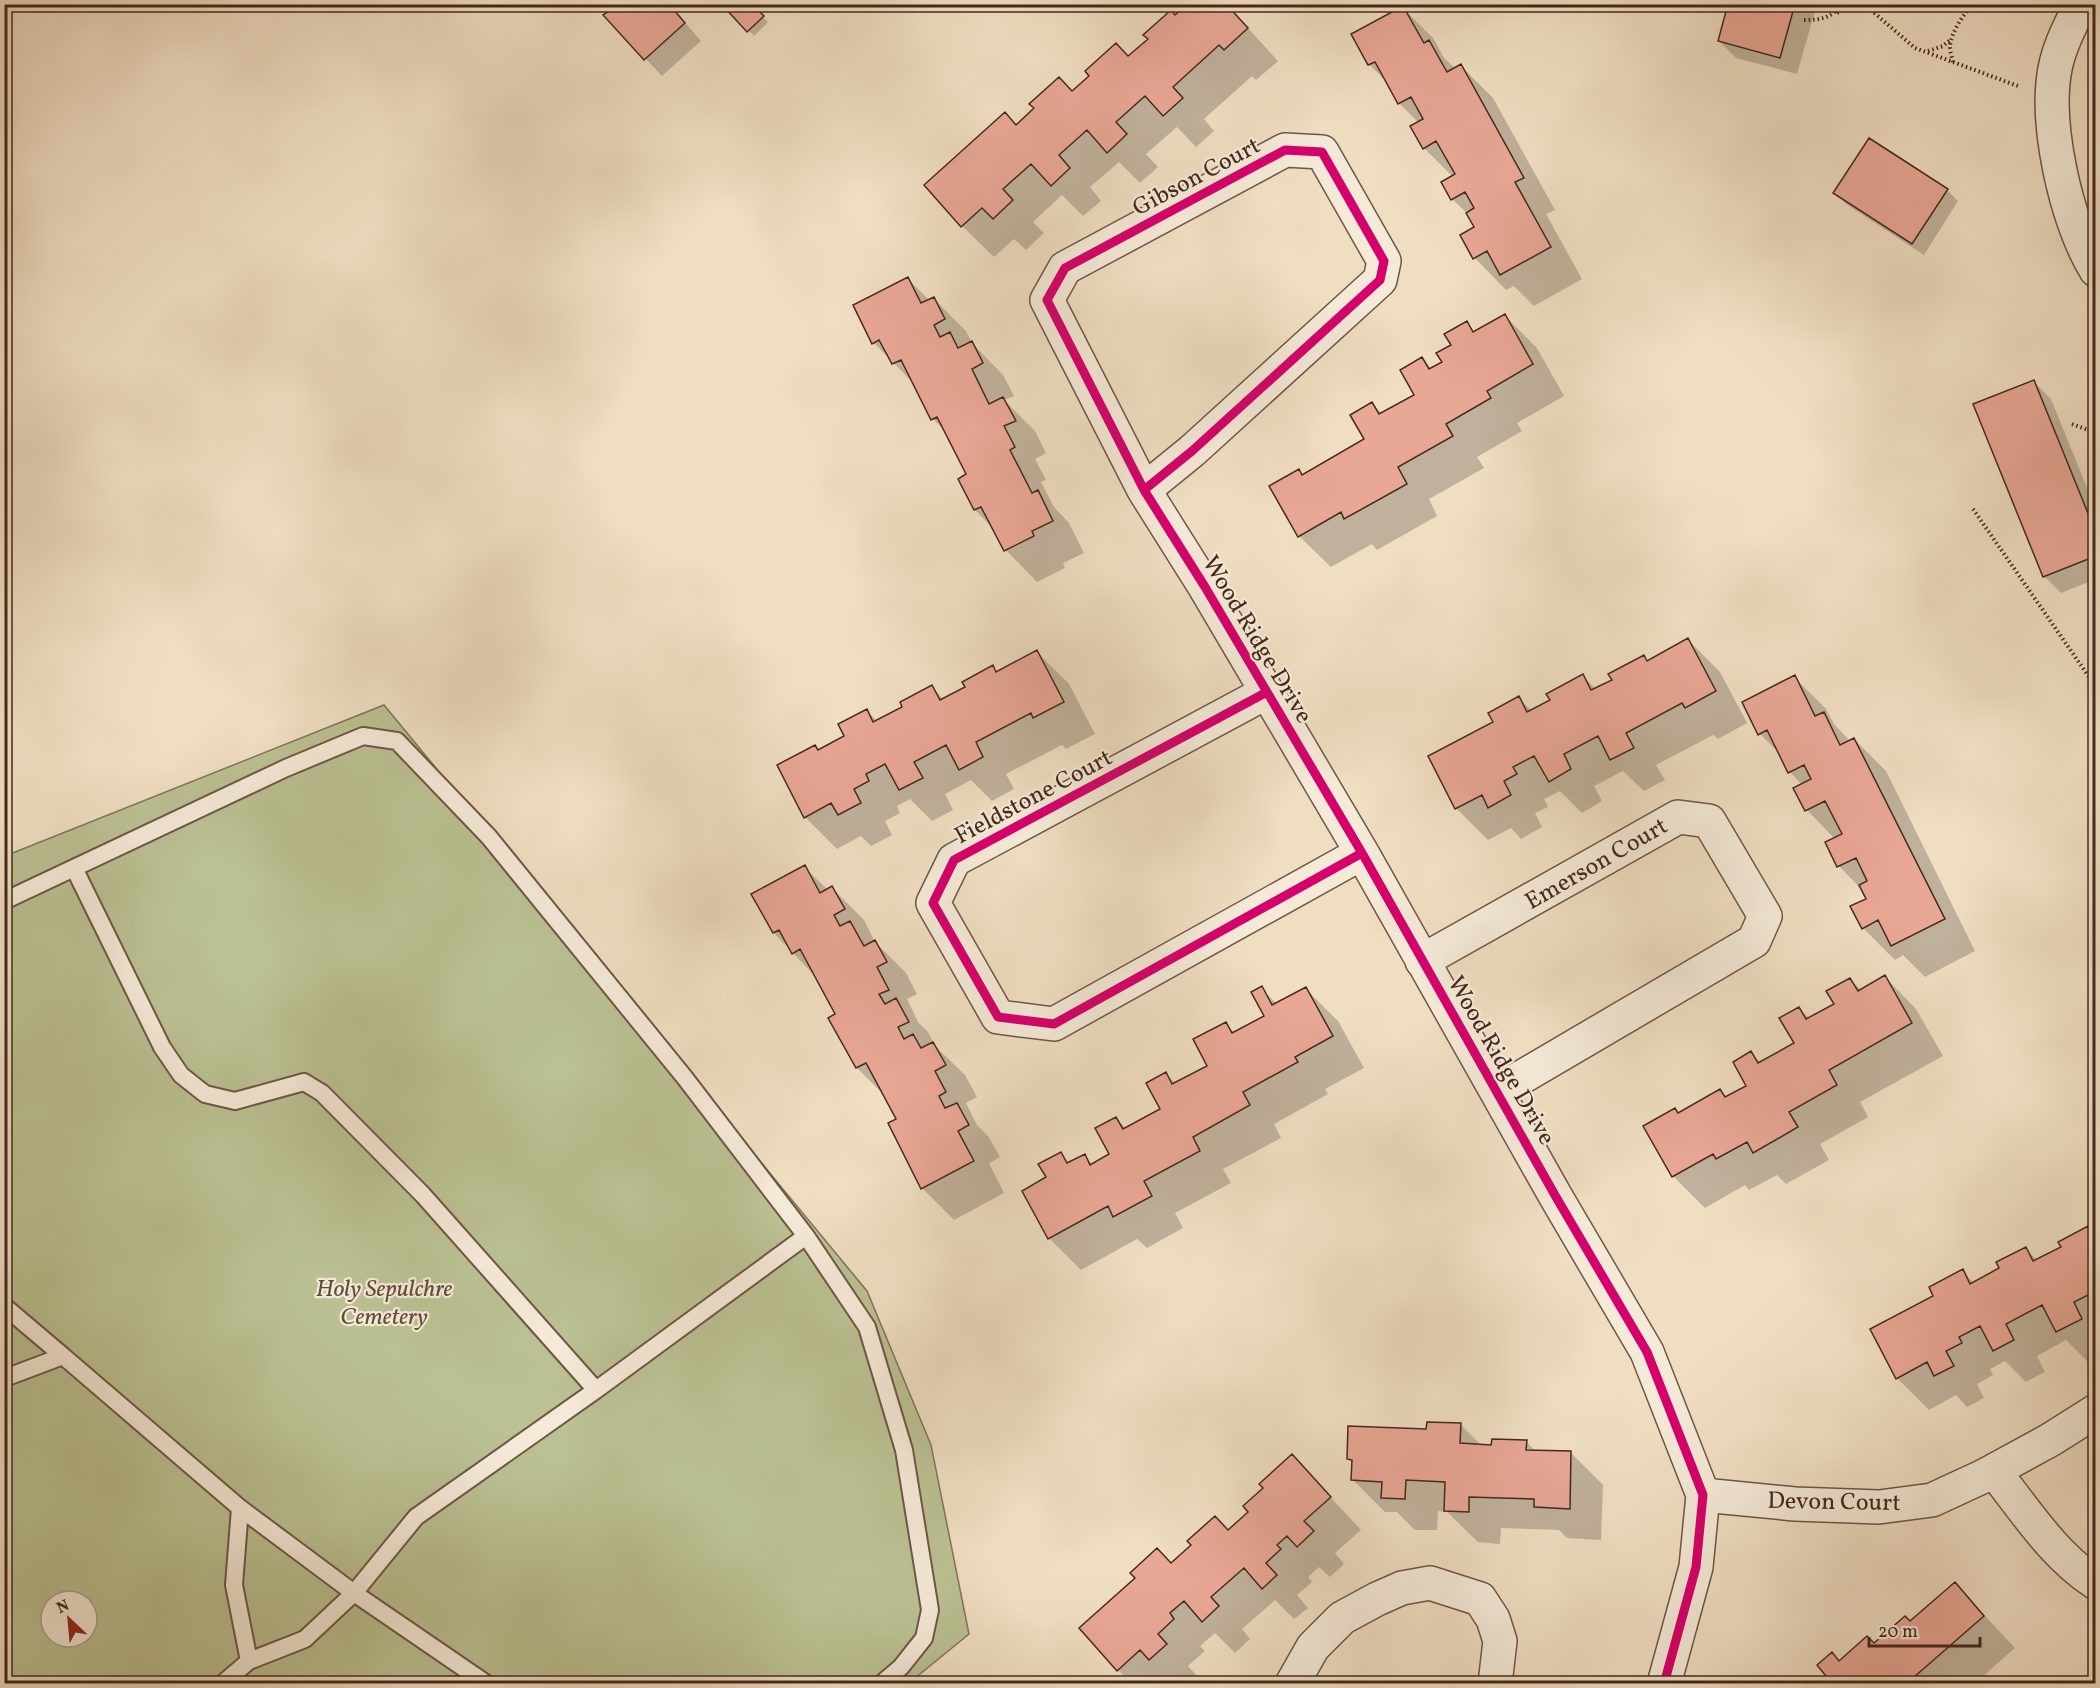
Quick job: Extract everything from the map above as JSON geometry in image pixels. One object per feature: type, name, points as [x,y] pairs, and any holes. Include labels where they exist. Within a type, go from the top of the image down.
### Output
[{"type":"street","points":[[2080,4],[2069,27],[2056,65],[2052,112],[2068,205],[2089,259],[2096,270]]},
{"type":"street","name":"Gibson Court","points":[[1285,150],[1322,152],[1384,261],[1380,280],[1192,451],[1144,490],[1047,300],[1065,268],[1285,150]]},
{"type":"street","name":"Wood Ridge Drive","points":[[1144,490],[1205,587],[1362,853],[1556,1197],[1647,1352],[1704,1495],[1696,1567],[1664,1683]]},
{"type":"street","name":"Fieldstone Court","points":[[1267,692],[954,860],[933,903],[998,1017],[1054,1024],[1362,853]]},
{"type":"street","name":"Emerson Court","points":[[1422,961],[1678,817],[1709,821],[1760,907],[1765,916],[1755,941],[1498,1091]]},
{"type":"street","name":"Devon Court","points":[[1704,1495],[1795,1504],[1879,1507],[1932,1500],[1994,1471],[2096,1411]]},
{"type":"street","points":[[1994,1471],[2051,1543],[2079,1572],[2096,1583]]},
{"type":"street","points":[[1292,1683],[1313,1647],[1342,1618],[1402,1588],[1430,1583],[1480,1599],[1493,1619],[1500,1641],[1495,1683]]},
{"type":"lane","points":[[4,901],[286,768],[363,736],[397,741],[489,837],[685,1078],[806,1236],[867,1327],[904,1450],[930,1610],[924,1638],[902,1667],[881,1683]]},
{"type":"lane","points":[[74,868],[162,1047],[181,1075],[205,1094],[235,1101],[304,1082],[322,1093],[423,1195],[596,1390]]},
{"type":"lane","points":[[222,1683],[249,1661],[305,1640],[354,1593],[416,1517],[596,1390],[806,1236]]},
{"type":"lane","points":[[4,1306],[240,1508],[354,1593],[487,1683]]},
{"type":"lane","points":[[4,1376],[10,1376],[63,1356]]},
{"type":"lane","points":[[240,1508],[234,1585],[249,1661]]},
{"type":"path","points":[[1836,13],[1842,4]]},
{"type":"path","points":[[1864,4],[1915,48],[2053,96]]},
{"type":"path","points":[[1927,52],[1942,46],[1951,39],[1973,4]]},
{"type":"path","points":[[1804,20],[1820,20],[1845,9],[1870,10]]},
{"type":"path","points":[[1951,39],[1950,49],[1953,62]]},
{"type":"path","points":[[2072,424],[2088,430],[2096,440]]},
{"type":"path","points":[[1974,510],[2096,687]]},
{"type":"green space","name":"Holy Sepulchre Cemetery","points":[[384,705],[867,1291],[931,1445],[969,1634],[909,1683],[5,1684],[5,856]]},
{"type":"building","points":[[603,4],[669,4],[685,23],[644,60],[603,15],[609,11]]},
{"type":"building","points":[[729,4],[752,4],[764,16],[747,32],[725,8]]},
{"type":"building","points":[[1187,4],[1226,4],[1248,28],[1224,50],[1219,45],[1173,87],[1183,98],[1163,116],[1145,96],[1116,122],[1127,134],[1107,153],[1087,130],[1059,155],[1070,168],[1051,186],[1031,164],[1003,189],[1013,200],[993,219],[982,208],[961,227],[924,185],[1005,112],[1016,125],[1034,108],[1029,104],[1059,77],[1072,91],[1089,76],[1085,71],[1116,43],[1128,56],[1148,39],[1143,35],[1171,10],[1175,15]]},
{"type":"building","points":[[1728,4],[1795,4],[1780,58],[1718,41]]},
{"type":"building","points":[[1403,6],[1424,43],[1429,40],[1447,72],[1461,64],[1524,178],[1515,182],[1551,247],[1500,275],[1487,251],[1473,259],[1460,235],[1474,227],[1466,213],[1474,208],[1465,192],[1451,200],[1441,182],[1455,174],[1436,141],[1423,149],[1410,126],[1423,119],[1411,97],[1398,104],[1375,62],[1368,65],[1351,34]]},
{"type":"building","points":[[1869,138],[1948,189],[1912,244],[1833,193]]},
{"type":"building","points":[[908,277],[921,303],[934,297],[945,319],[934,325],[940,337],[950,332],[958,348],[972,341],[983,363],[972,369],[989,404],[1003,397],[1016,421],[1004,426],[1015,447],[1010,450],[1032,493],[1038,490],[1053,521],[1032,531],[1034,536],[1004,551],[981,507],[974,510],[958,479],[966,474],[937,417],[931,420],[901,360],[892,364],[879,340],[872,344],[853,305]]},
{"type":"building","points":[[1505,314],[1533,364],[1487,391],[1491,398],[1446,424],[1453,436],[1398,467],[1407,484],[1344,519],[1341,512],[1298,537],[1269,486],[1299,469],[1302,475],[1364,439],[1350,415],[1372,402],[1379,414],[1414,395],[1400,370],[1422,357],[1429,369],[1442,362],[1436,353],[1451,345],[1444,334],[1467,321],[1473,332]]},
{"type":"building","points":[[2034,380],[2096,533],[2096,556],[2043,577],[1973,404]]},
{"type":"building","points":[[1688,638],[1716,691],[1685,708],[1682,703],[1626,733],[1634,748],[1610,760],[1598,736],[1564,754],[1571,769],[1549,782],[1534,756],[1513,767],[1517,774],[1504,781],[1511,795],[1488,808],[1482,795],[1455,809],[1428,756],[1493,722],[1488,713],[1519,696],[1527,712],[1550,700],[1546,694],[1583,674],[1591,690],[1612,680],[1608,674],[1644,655],[1647,661]]},
{"type":"building","points":[[1037,650],[1064,702],[1033,718],[1031,713],[976,742],[983,757],[959,770],[946,745],[914,762],[923,778],[899,790],[885,764],[866,774],[869,781],[854,789],[861,803],[838,815],[831,803],[804,818],[777,765],[815,745],[818,750],[844,736],[838,724],[867,709],[873,722],[902,707],[900,702],[932,685],[940,700],[965,687],[962,682],[993,665],[996,672]]},
{"type":"building","points":[[1795,675],[1815,716],[1824,712],[1840,745],[1854,738],[1945,919],[1891,946],[1878,920],[1862,929],[1850,906],[1866,899],[1859,885],[1867,881],[1856,858],[1837,867],[1825,842],[1842,834],[1825,801],[1805,811],[1793,788],[1811,779],[1804,765],[1788,773],[1767,730],[1758,735],[1742,702]]},
{"type":"building","points":[[805,865],[820,893],[832,886],[845,909],[834,915],[840,926],[850,921],[864,946],[875,940],[887,962],[877,967],[889,990],[879,994],[885,1004],[896,998],[909,1022],[898,1027],[904,1039],[913,1034],[921,1048],[933,1042],[946,1065],[935,1071],[946,1092],[939,1096],[945,1108],[957,1103],[969,1125],[958,1131],[974,1161],[921,1189],[888,1123],[896,1119],[866,1063],[856,1068],[828,1018],[835,1014],[800,949],[792,954],[779,930],[773,933],[751,894]]},
{"type":"building","points":[[1885,975],[1912,1023],[1829,1070],[1837,1085],[1789,1112],[1798,1127],[1753,1153],[1747,1142],[1716,1159],[1713,1154],[1672,1177],[1643,1126],[1675,1108],[1678,1113],[1720,1089],[1725,1097],[1746,1086],[1733,1062],[1751,1051],[1758,1063],[1794,1043],[1779,1018],[1799,1007],[1806,1019],[1834,1004],[1826,991],[1850,978],[1858,991]]},
{"type":"building","points":[[1262,986],[1272,1005],[1306,987],[1333,1036],[1295,1057],[1298,1062],[1243,1092],[1250,1105],[1193,1137],[1200,1151],[1144,1181],[1152,1196],[1113,1217],[1108,1206],[1048,1239],[1022,1191],[1046,1177],[1038,1164],[1061,1152],[1067,1163],[1085,1154],[1090,1165],[1109,1154],[1095,1128],[1116,1117],[1123,1129],[1160,1109],[1146,1083],[1166,1072],[1172,1084],[1207,1066],[1193,1039],[1226,1022],[1232,1033],[1264,1016],[1251,992]]},
{"type":"building","points":[[2088,1226],[2096,1240],[2096,1291],[2074,1302],[2082,1319],[2056,1332],[2042,1305],[2006,1324],[2014,1340],[1993,1351],[1980,1326],[1959,1337],[1962,1343],[1946,1351],[1954,1366],[1934,1376],[1927,1362],[1896,1379],[1870,1329],[1933,1296],[1929,1287],[1963,1269],[1970,1284],[1999,1268],[1996,1262],[2026,1247],[2033,1261],[2061,1247],[2058,1242]]},
{"type":"building","points":[[1427,1422],[1461,1423],[1460,1443],[1491,1445],[1492,1439],[1527,1440],[1526,1450],[1571,1451],[1570,1509],[1534,1507],[1534,1499],[1469,1497],[1469,1512],[1444,1511],[1445,1482],[1406,1480],[1405,1499],[1381,1498],[1382,1482],[1351,1480],[1352,1460],[1347,1459],[1348,1426],[1426,1429]]},
{"type":"building","points":[[1292,1454],[1331,1497],[1304,1521],[1314,1531],[1297,1547],[1287,1536],[1277,1545],[1281,1549],[1266,1563],[1277,1575],[1262,1589],[1244,1568],[1211,1597],[1219,1606],[1202,1622],[1184,1601],[1170,1613],[1174,1619],[1158,1634],[1167,1644],[1149,1660],[1140,1650],[1117,1671],[1079,1628],[1135,1578],[1130,1573],[1157,1548],[1171,1563],[1191,1545],[1187,1541],[1215,1516],[1228,1530],[1248,1512],[1243,1506],[1263,1488],[1259,1484]]},
{"type":"building","points":[[1955,1582],[1984,1616],[1906,1684],[1817,1684],[1826,1676],[1817,1665],[1832,1652],[1839,1661],[1867,1636],[1874,1643],[1905,1616],[1910,1621]]},
{"type":"cycle path","points":[[1144,490],[1192,451],[1380,280],[1384,261],[1322,152],[1285,150],[1065,268],[1047,300],[1144,490],[1205,587],[1362,853],[1556,1197],[1647,1352],[1703,1495],[1696,1567],[1664,1684]]},
{"type":"cycle path","points":[[1267,692],[954,860],[933,903],[998,1017],[1054,1024],[1362,853]]}]
